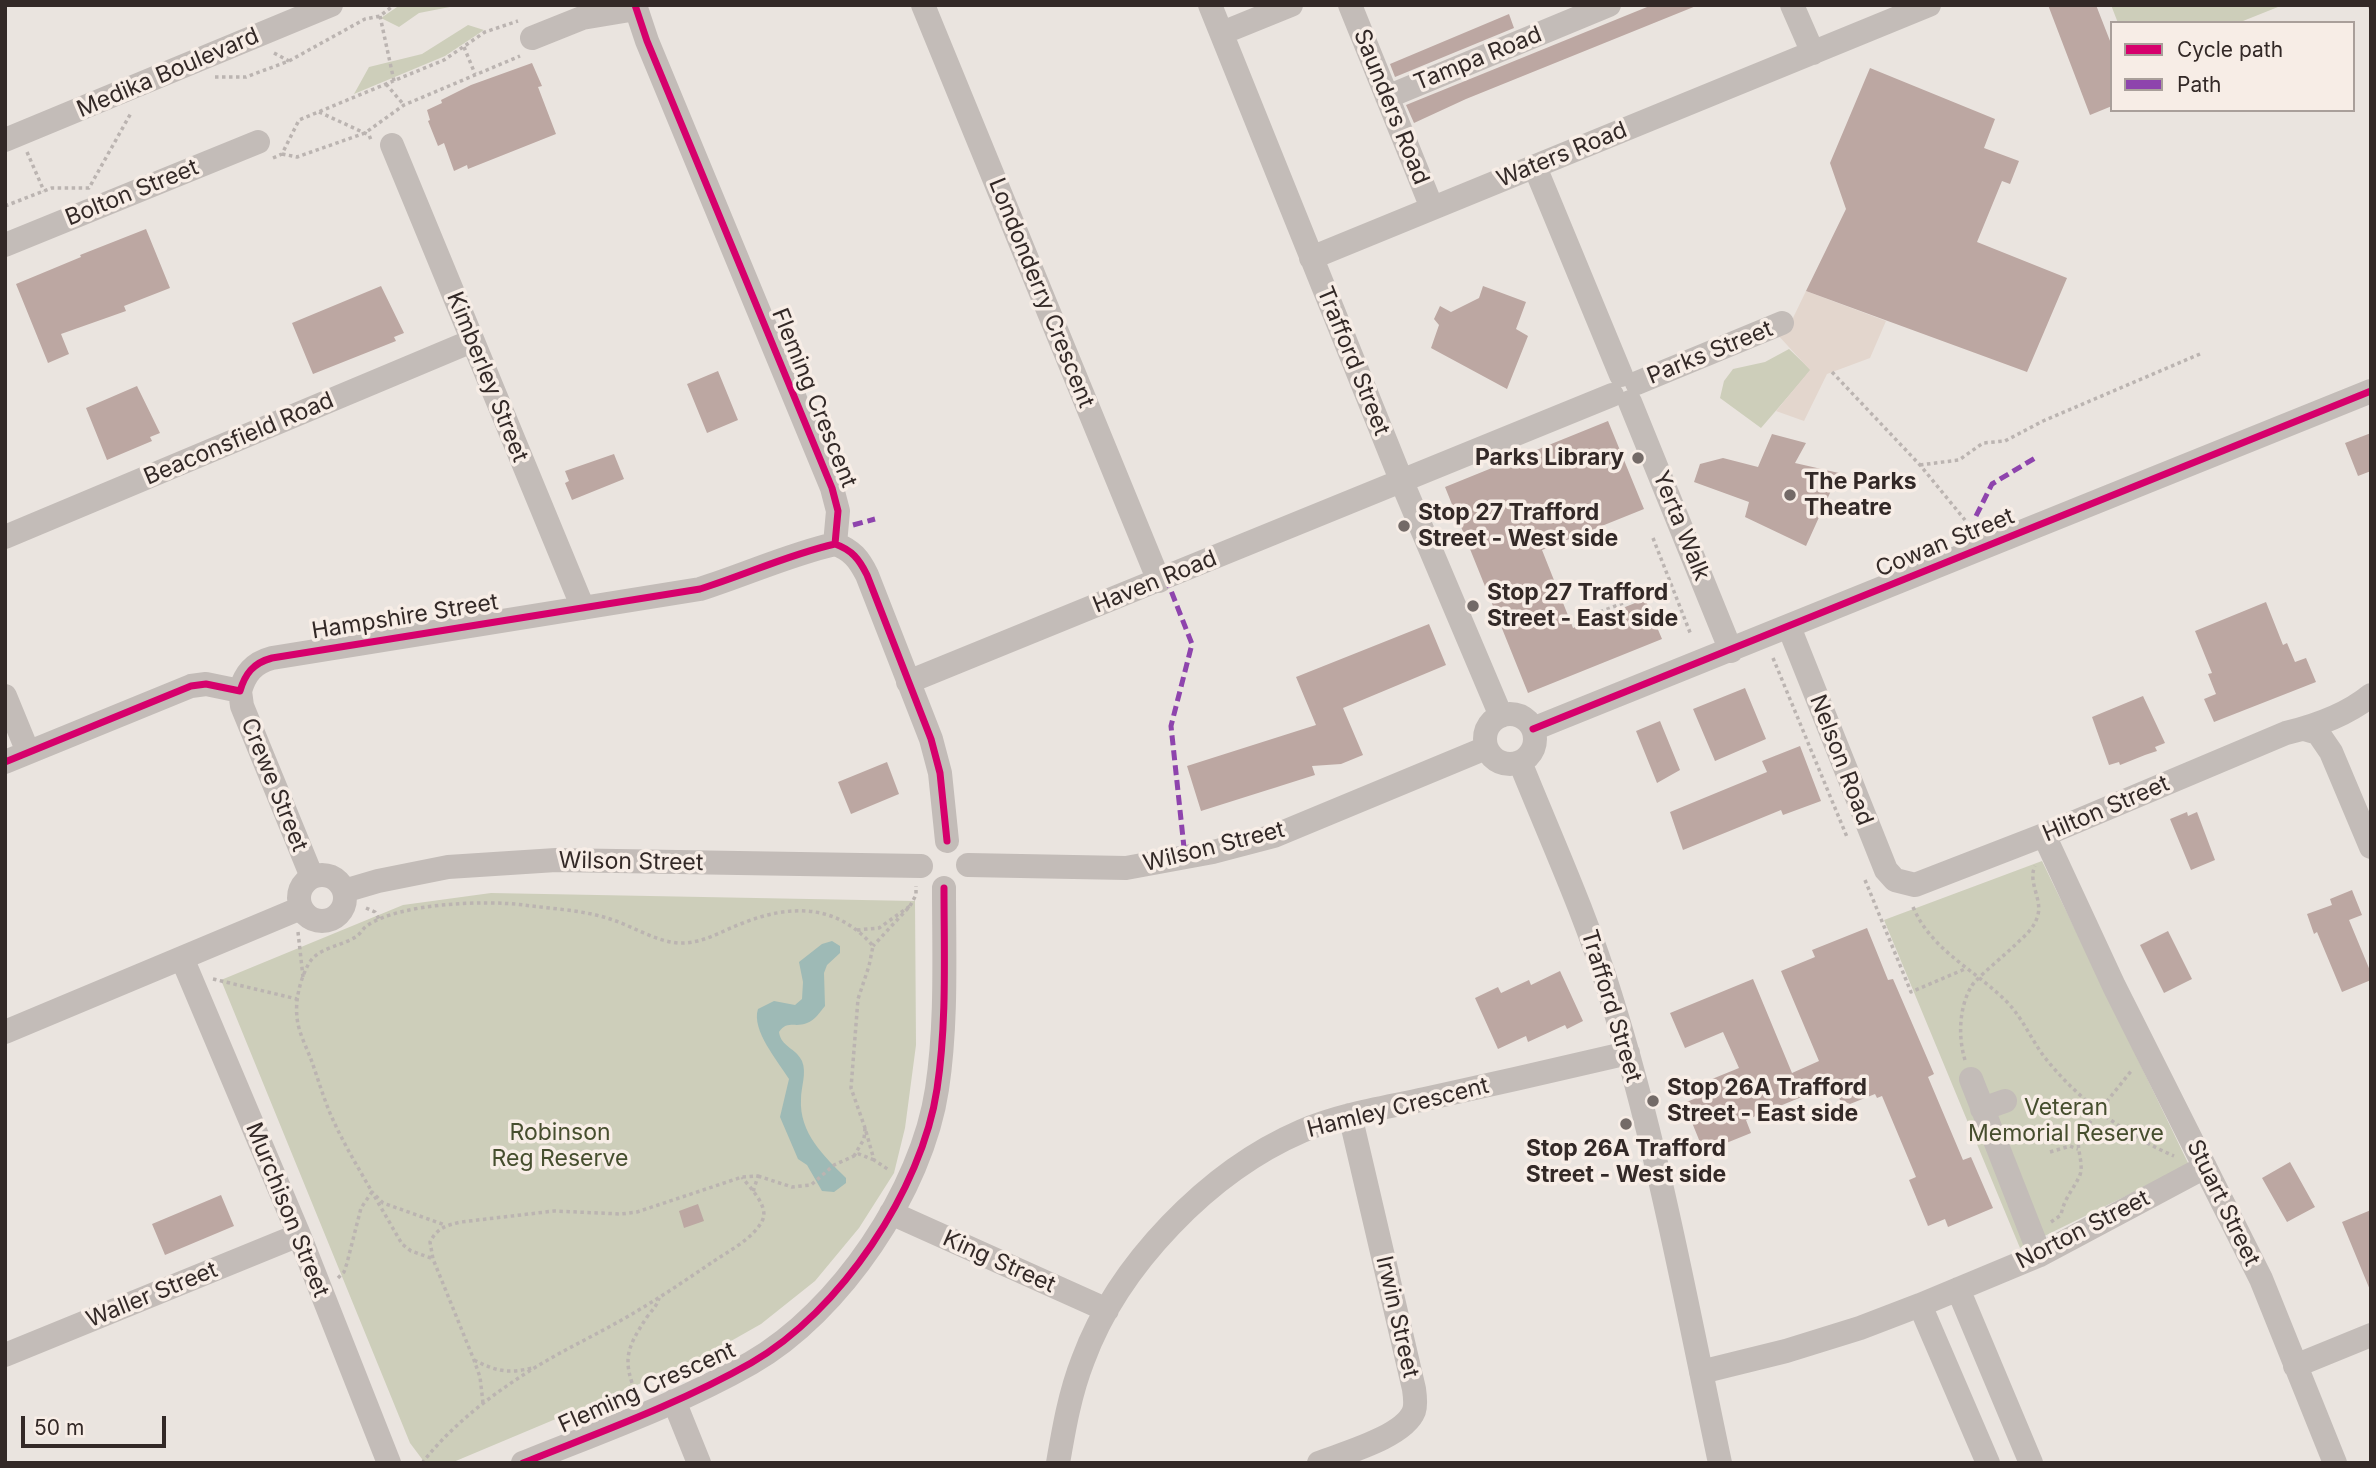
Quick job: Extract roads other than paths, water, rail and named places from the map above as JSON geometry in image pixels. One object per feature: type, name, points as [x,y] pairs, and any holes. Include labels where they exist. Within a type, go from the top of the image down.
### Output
[{"type":"street","name":"Medika Boulevard","points":[[16,145],[331,5]]},
{"type":"street","name":"Londonderry Crescent","points":[[923,5],[1159,581]]},
{"type":"street","name":"Trafford Street","points":[[1210,5],[1402,482],[1501,716]]},
{"type":"street","points":[[1222,33],[1291,5]]},
{"type":"street","name":"Saunders Road","points":[[1350,5],[1432,208]]},
{"type":"street","name":"Tampa Road","points":[[1387,97],[1609,5]]},
{"type":"street","points":[[1792,5],[1813,52]]},
{"type":"street","name":"Waters Road","points":[[1311,258],[1926,6]]},
{"type":"street","points":[[527,37],[582,18],[636,7]]},
{"type":"street","name":"Fleming Crescent","points":[[636,7],[647,41],[832,488],[838,511],[835,544]]},
{"type":"street","name":"Kimberley Street","points":[[383,146],[472,341],[583,608]]},
{"type":"street","name":"Bolton Street","points":[[5,245],[261,152]]},
{"type":"street","name":"Yerta Walk","points":[[1535,167],[1731,651]]},
{"type":"street","name":"Parks Street","points":[[1402,482],[1782,323]]},
{"type":"street","name":"Beaconsfield Road","points":[[5,537],[472,341]]},
{"type":"street","name":"Cowan Street","points":[[1533,729],[2371,391]]},
{"type":"street","name":"Haven Road","points":[[908,682],[1402,482]]},
{"type":"street","points":[[835,544],[846,548],[858,558],[867,575],[931,739],[940,773],[947,841]]},
{"type":"street","name":"Hampshire Street","points":[[240,691],[244,677],[251,668],[271,658],[700,589],[744,576],[813,549],[835,544]]},
{"type":"street","name":"Nelson Road","points":[[1789,627],[1878,854],[1895,880],[1906,884]]},
{"type":"street","points":[[5,762],[191,686],[206,684],[240,691]]},
{"type":"street","name":"Crewe Street","points":[[240,691],[242,706],[312,877]]},
{"type":"street","name":"Hilton Street","points":[[1906,884],[1915,885],[2044,835],[2286,733],[2304,729],[2371,695]]},
{"type":"street","points":[[5,696],[28,752]]},
{"type":"street","points":[[1516,715],[1523,718],[1533,729],[1535,744],[1532,752],[1520,762],[1504,764],[1496,761],[1486,748],[1486,732],[1494,719],[1501,716],[1516,715]]},
{"type":"street","points":[[2304,729],[2318,733],[2331,752],[2371,847]]},
{"type":"street","name":"Wilson Street","points":[[968,865],[1126,868],[1213,852],[1274,836],[1486,748]]},
{"type":"street","name":"Trafford Street","points":[[1520,762],[1577,901],[1610,992],[1628,1053],[1720,1463]]},
{"type":"street","name":"Stuart Street","points":[[2044,835],[2114,986],[2261,1279],[2335,1463]]},
{"type":"street","points":[[947,841],[959,847],[967,858],[968,865],[967,872],[958,883],[944,888],[931,884],[918,873],[926,851],[939,842],[947,841]]},
{"type":"street","name":"Wilson Street","points":[[353,898],[379,881],[448,867],[556,860],[918,873]]},
{"type":"street","points":[[5,1032],[182,958],[299,917],[327,920],[336,917],[353,898],[332,877],[312,877],[304,883],[299,893],[299,917]]},
{"type":"street","name":"Fleming Crescent","points":[[523,1463],[674,1401],[754,1362],[795,1331],[840,1287],[879,1236],[909,1181],[925,1138],[937,1091],[942,1039],[944,888]]},
{"type":"street","name":"Murchison Street","points":[[182,958],[299,1235],[388,1463]]},
{"type":"street","name":"Hamley Crescent","points":[[1058,1463],[1067,1411],[1083,1358],[1107,1310],[1138,1262],[1170,1226],[1206,1192],[1255,1154],[1303,1131],[1350,1115],[1628,1053]]},
{"type":"street","points":[[1970,1079],[1994,1105],[2036,1244]]},
{"type":"street","name":"Irwin Street","points":[[1319,1463],[1387,1435],[1406,1424],[1415,1409],[1415,1389],[1350,1115]]},
{"type":"street","name":"Norton Street","points":[[1701,1371],[1786,1352],[1920,1305],[1958,1289],[2036,1244],[2205,1167]]},
{"type":"street","name":"King Street","points":[[891,1213],[1107,1310]]},
{"type":"street","name":"Waller Street","points":[[5,1355],[299,1235]]},
{"type":"street","points":[[1958,1289],[2031,1463]]},
{"type":"street","points":[[1920,1305],[1988,1463]]},
{"type":"street","points":[[2295,1366],[2371,1335]]},
{"type":"street","points":[[674,1401],[699,1463]]},
{"type":"water","points":[[832,941],[840,946],[840,953],[827,965],[824,973],[825,1006],[810,1022],[788,1025],[779,1032],[783,1041],[802,1061],[804,1075],[801,1111],[804,1123],[814,1143],[846,1178],[846,1183],[834,1192],[822,1191],[807,1165],[798,1159],[780,1117],[789,1079],[762,1036],[757,1017],[758,1009],[774,1001],[795,1005],[802,999],[803,982],[799,962],[822,944]]},
{"type":"place","name":"Parks Library","points":[[1638,458]]},
{"type":"place","name":"The Parks Theatre","points":[[1790,495]]},
{"type":"place","name":"Stop 27 Trafford Street - West side","points":[[1404,526]]},
{"type":"place","name":"Stop 27 Trafford Street - East side","points":[[1473,606]]},
{"type":"place","name":"Stop 26A Trafford Street - East side","points":[[1653,1101]]},
{"type":"place","name":"Stop 26A Trafford Street - West side","points":[[1626,1124]]},
{"type":"park label","name":"Veteran Memorial Reserve","points":[[2066,1121]]},
{"type":"park label","name":"Robinson Reg Reserve","points":[[560,1146]]}]
